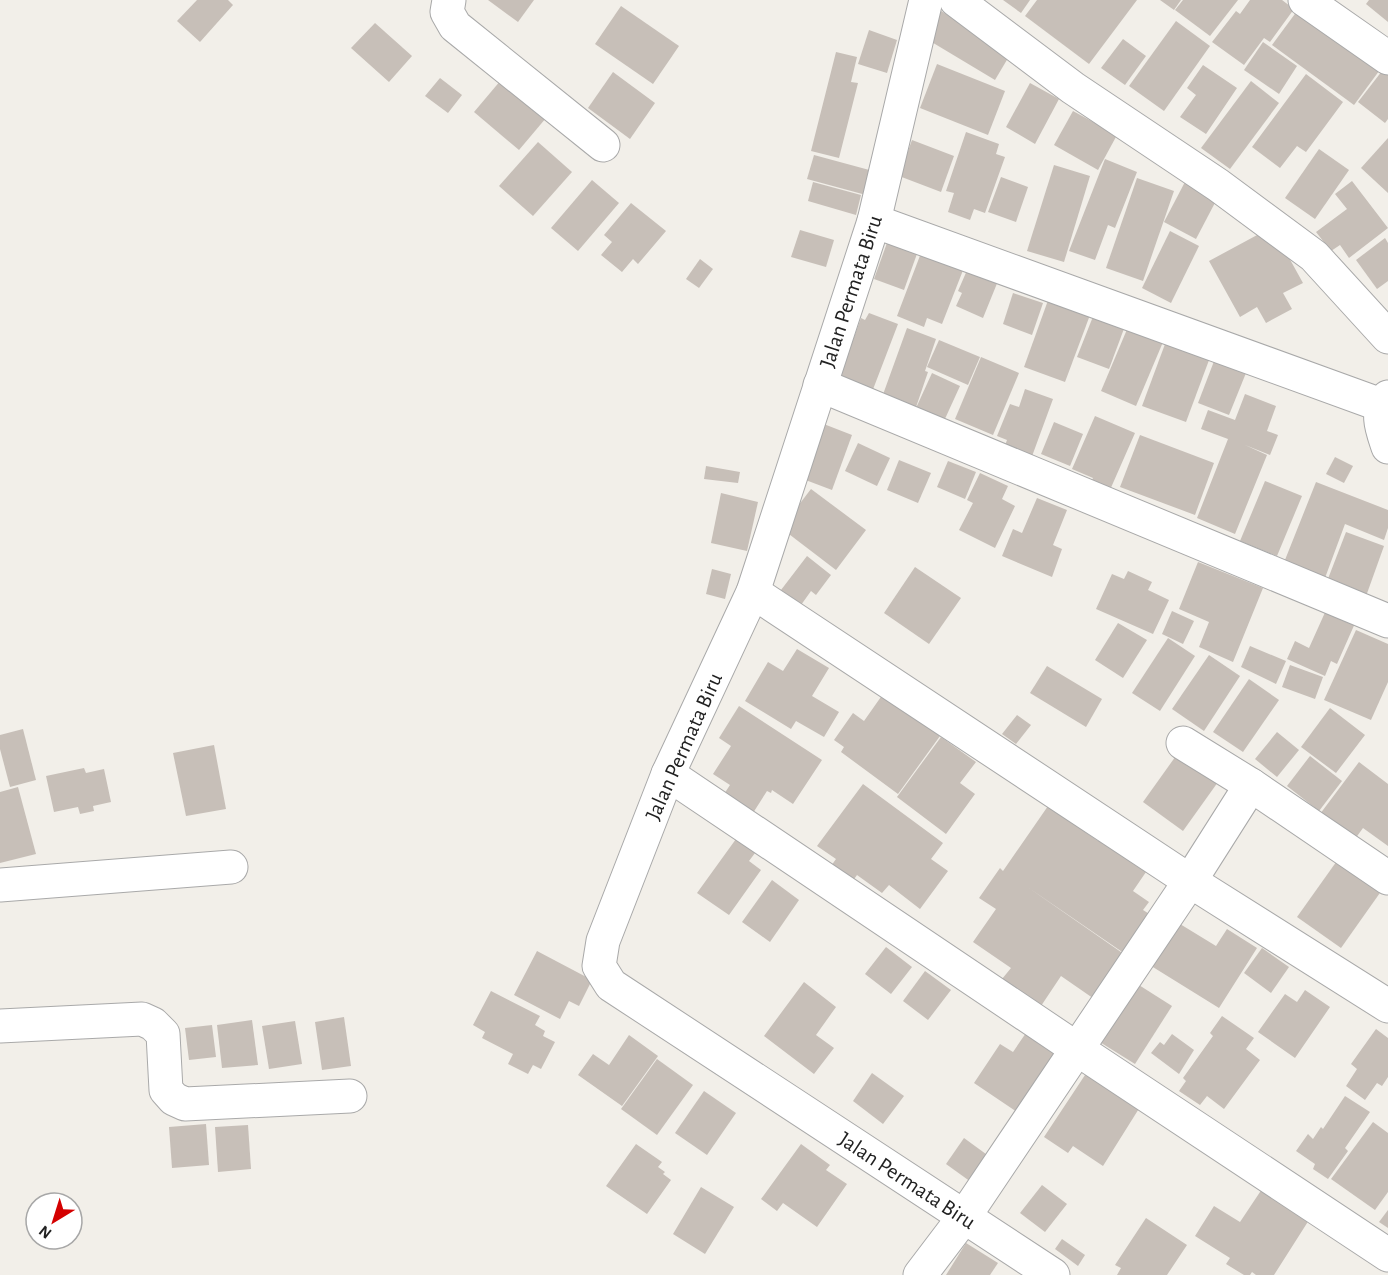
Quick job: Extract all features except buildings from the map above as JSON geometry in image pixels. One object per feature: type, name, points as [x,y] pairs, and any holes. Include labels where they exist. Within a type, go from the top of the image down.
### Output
[{"type":"street","points":[[449,0],[447,12],[455,26],[603,145]]},
{"type":"street","name":"Jalan Permata Biru","points":[[926,0],[874,221],[753,592],[668,774],[603,940],[599,966],[611,985],[1053,1275]]},
{"type":"street","points":[[956,0],[1073,88],[1218,185],[1314,256],[1388,337]]},
{"type":"street","points":[[1305,0],[1388,58]]},
{"type":"street","points":[[874,221],[1385,401],[1380,420],[1388,447]]},
{"type":"street","points":[[820,385],[1388,621]]},
{"type":"street","points":[[753,592],[1190,881],[1388,1006]]},
{"type":"street","points":[[1184,743],[1251,785],[1388,878]]},
{"type":"street","points":[[668,774],[1388,1255]]},
{"type":"street","points":[[920,1275],[964,1217],[1190,881],[1251,785]]},
{"type":"street","points":[[0,885],[231,867]]},
{"type":"street","points":[[0,1026],[142,1019],[153,1024],[163,1034],[166,1090],[174,1100],[184,1104],[350,1096]]}]
